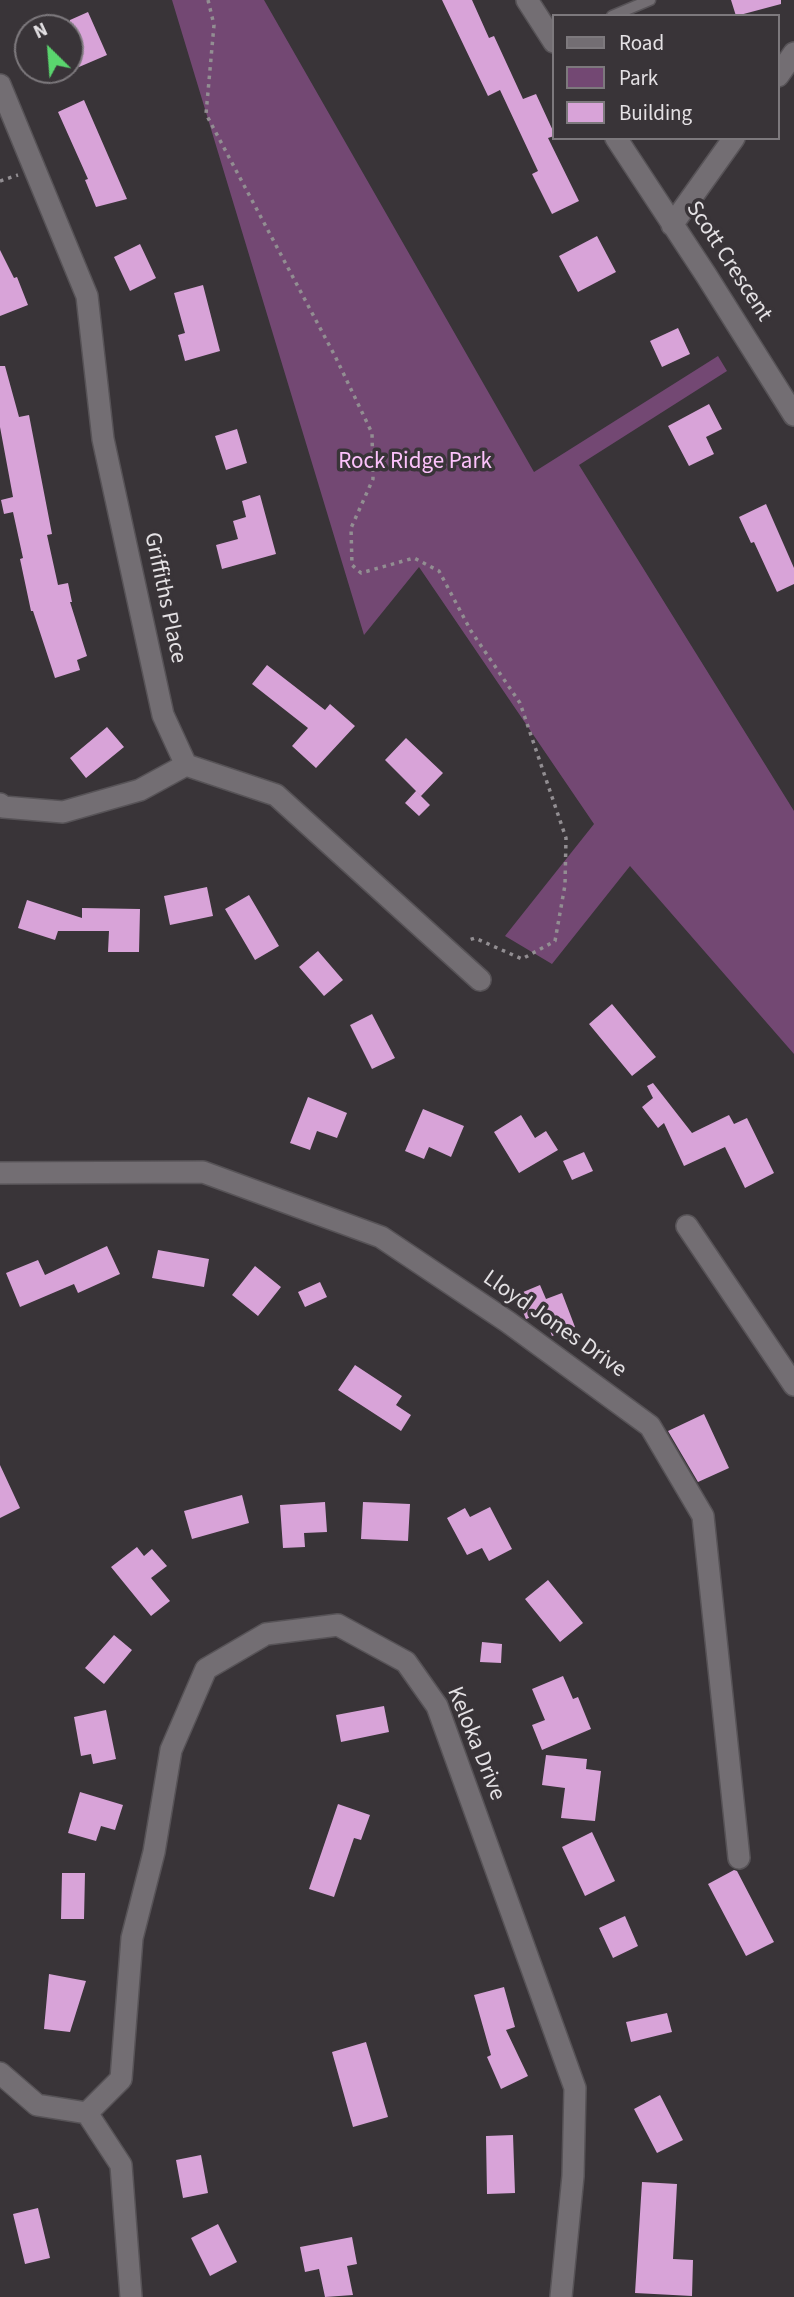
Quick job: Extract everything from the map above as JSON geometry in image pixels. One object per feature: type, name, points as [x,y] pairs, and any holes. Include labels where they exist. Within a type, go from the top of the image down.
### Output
[{"type":"street","points":[[527,0],[552,33]]},
{"type":"street","points":[[780,73],[794,53]]},
{"type":"street","name":"Griffiths Place","points":[[0,85],[87,296],[103,439],[163,715],[186,765]]},
{"type":"street","name":"Scott Crescent","points":[[617,140],[794,415]]},
{"type":"street","points":[[672,225],[733,140]]},
{"type":"street","points":[[0,804],[3,807],[63,811],[140,790],[186,765],[276,795],[480,980]]},
{"type":"street","name":"Lloyd Jones Drive","points":[[0,1173],[203,1172],[381,1237],[508,1322],[650,1426],[703,1516],[739,1858]]},
{"type":"street","points":[[687,1226],[794,1385]]},
{"type":"street","name":"Keloka Drive","points":[[87,2113],[121,2079],[132,1938],[154,1852],[172,1750],[206,1669],[266,1634],[338,1625],[406,1662],[437,1706],[575,2088],[573,2176],[561,2297]]},
{"type":"street","points":[[0,2073],[37,2105],[87,2113],[121,2165],[131,2297]]},
{"type":"lane","points":[[617,14],[650,0]]},
{"type":"path","points":[[208,0],[214,25],[206,114],[329,344],[372,433],[373,479],[351,527],[352,565],[362,573],[414,558],[439,571],[471,631],[520,702],[566,838],[565,885],[555,941],[522,959],[475,938],[445,948]]},
{"type":"green space","name":"Rock Ridge Park","points":[[172,0],[264,0],[534,472],[718,356],[727,371],[579,465],[794,811],[794,1054],[630,866],[552,964],[505,936],[594,824],[419,567],[364,635]]},
{"type":"building","points":[[442,0],[472,0],[489,38],[494,36],[523,99],[536,94],[552,129],[552,137],[548,138],[579,201],[552,214],[532,174],[538,171],[500,90],[488,96]]},
{"type":"building","points":[[731,0],[781,0],[781,4],[735,14]]},
{"type":"building","points":[[88,12],[107,55],[84,65],[84,14]]},
{"type":"building","points":[[84,100],[127,199],[96,207],[85,180],[88,179],[58,112]]},
{"type":"building","points":[[597,236],[616,272],[578,292],[559,256]]},
{"type":"building","points":[[140,244],[156,278],[130,291],[114,257]]},
{"type":"building","points":[[0,250],[14,278],[17,277],[28,305],[0,316]]},
{"type":"building","points":[[203,285],[220,351],[185,361],[178,335],[185,333],[174,293]]},
{"type":"building","points":[[678,328],[690,354],[662,367],[650,341]]},
{"type":"building","points":[[0,366],[5,366],[19,417],[29,415],[52,534],[47,535],[58,585],[68,583],[70,602],[87,656],[77,660],[80,670],[55,678],[31,611],[13,512],[4,514],[1,500],[13,497],[0,427]]},
{"type":"building","points":[[709,404],[722,429],[706,437],[714,454],[689,466],[668,426]]},
{"type":"building","points":[[237,429],[247,463],[226,470],[215,436]]},
{"type":"building","points":[[260,495],[276,554],[222,569],[216,545],[238,539],[233,521],[246,517],[242,501]]},
{"type":"building","points":[[766,504],[794,568],[794,584],[777,592],[739,517]]},
{"type":"building","points":[[267,665],[325,710],[330,704],[355,726],[316,768],[292,746],[308,728],[252,684]]},
{"type":"building","points":[[107,727],[124,747],[86,778],[70,758]]},
{"type":"building","points":[[406,738],[443,773],[421,796],[385,760]]},
{"type":"building","points":[[416,791],[430,805],[419,816],[405,803]]},
{"type":"building","points":[[207,887],[213,916],[170,925],[164,896]]},
{"type":"building","points":[[249,895],[279,946],[255,960],[225,909]]},
{"type":"building","points":[[27,900],[82,918],[82,908],[140,909],[139,952],[108,952],[109,931],[58,931],[55,940],[18,928]]},
{"type":"building","points":[[318,951],[343,980],[324,996],[299,967]]},
{"type":"building","points":[[612,1004],[656,1057],[632,1076],[589,1024]]},
{"type":"building","points":[[372,1014],[395,1058],[372,1069],[350,1025]]},
{"type":"building","points":[[653,1083],[692,1133],[729,1115],[734,1124],[747,1118],[774,1173],[745,1188],[725,1147],[684,1166],[664,1123],[658,1128],[642,1107],[653,1098],[647,1086]]},
{"type":"building","points":[[308,1097],[347,1113],[337,1138],[317,1131],[310,1150],[290,1143]]},
{"type":"building","points":[[423,1109],[464,1126],[451,1157],[429,1147],[424,1159],[405,1151]]},
{"type":"building","points":[[521,1115],[535,1138],[546,1131],[558,1150],[519,1173],[494,1132]]},
{"type":"building","points":[[584,1152],[593,1171],[572,1180],[563,1161]]},
{"type":"building","points":[[107,1246],[120,1274],[78,1293],[74,1284],[20,1307],[6,1273],[38,1260],[45,1275]]},
{"type":"building","points":[[158,1250],[209,1259],[204,1287],[152,1278]]},
{"type":"building","points":[[255,1266],[281,1287],[258,1316],[232,1295]]},
{"type":"building","points":[[320,1282],[327,1297],[305,1307],[298,1292]]},
{"type":"building","points":[[540,1285],[546,1299],[562,1293],[575,1327],[552,1336],[543,1313],[526,1319],[516,1295]]},
{"type":"building","points":[[355,1365],[402,1396],[396,1405],[411,1415],[401,1431],[338,1390]]},
{"type":"building","points":[[704,1414],[729,1468],[698,1482],[668,1431]]},
{"type":"building","points":[[0,1465],[20,1508],[0,1518]]},
{"type":"building","points":[[242,1495],[249,1523],[192,1539],[184,1511]]},
{"type":"building","points":[[325,1502],[327,1532],[304,1533],[305,1547],[283,1548],[280,1505]]},
{"type":"building","points":[[363,1502],[410,1504],[408,1541],[361,1539]]},
{"type":"building","points":[[490,1507],[512,1549],[489,1561],[482,1548],[467,1555],[447,1518],[465,1508],[470,1517]]},
{"type":"building","points":[[137,1547],[144,1556],[152,1549],[167,1566],[151,1578],[170,1601],[151,1616],[111,1567]]},
{"type":"building","points":[[548,1580],[583,1623],[560,1642],[525,1599]]},
{"type":"building","points":[[114,1635],[132,1650],[104,1684],[85,1668]]},
{"type":"building","points":[[482,1642],[502,1644],[501,1663],[480,1662]]},
{"type":"building","points":[[563,1676],[573,1699],[578,1697],[591,1729],[542,1750],[532,1725],[545,1720],[532,1689]]},
{"type":"building","points":[[384,1706],[389,1732],[341,1742],[336,1715]]},
{"type":"building","points":[[106,1710],[116,1759],[93,1764],[91,1754],[81,1756],[74,1717]]},
{"type":"building","points":[[546,1755],[587,1759],[586,1769],[601,1771],[595,1821],[561,1818],[565,1788],[542,1785]]},
{"type":"building","points":[[80,1792],[123,1805],[115,1830],[101,1826],[96,1841],[68,1833]]},
{"type":"building","points":[[338,1804],[370,1815],[361,1840],[354,1838],[334,1897],[309,1889]]},
{"type":"building","points":[[592,1832],[615,1881],[585,1896],[562,1847]]},
{"type":"building","points":[[734,1870],[737,1871],[774,1942],[746,1956],[708,1884]]},
{"type":"building","points":[[62,1873],[85,1873],[84,1919],[61,1919]]},
{"type":"building","points":[[625,1916],[638,1946],[613,1958],[599,1928]]},
{"type":"building","points":[[49,1974],[86,1981],[70,2032],[44,2029]]},
{"type":"building","points":[[504,1987],[515,2027],[506,2030],[528,2076],[501,2089],[487,2057],[491,2055],[474,1995]]},
{"type":"building","points":[[667,2013],[672,2032],[631,2042],[626,2022]]},
{"type":"building","points":[[366,2042],[388,2117],[353,2127],[332,2052]]},
{"type":"building","points":[[660,2095],[683,2140],[657,2153],[634,2109]]},
{"type":"building","points":[[513,2135],[515,2193],[487,2194],[486,2136]]},
{"type":"building","points":[[201,2155],[208,2193],[183,2198],[176,2160]]},
{"type":"building","points":[[642,2182],[677,2184],[673,2259],[693,2260],[692,2296],[635,2293]]},
{"type":"building","points":[[38,2208],[50,2258],[25,2264],[13,2214]]},
{"type":"building","points":[[218,2224],[237,2262],[210,2276],[191,2238]]},
{"type":"building","points":[[352,2237],[357,2264],[347,2266],[353,2295],[325,2297],[319,2269],[305,2272],[300,2247]]}]
